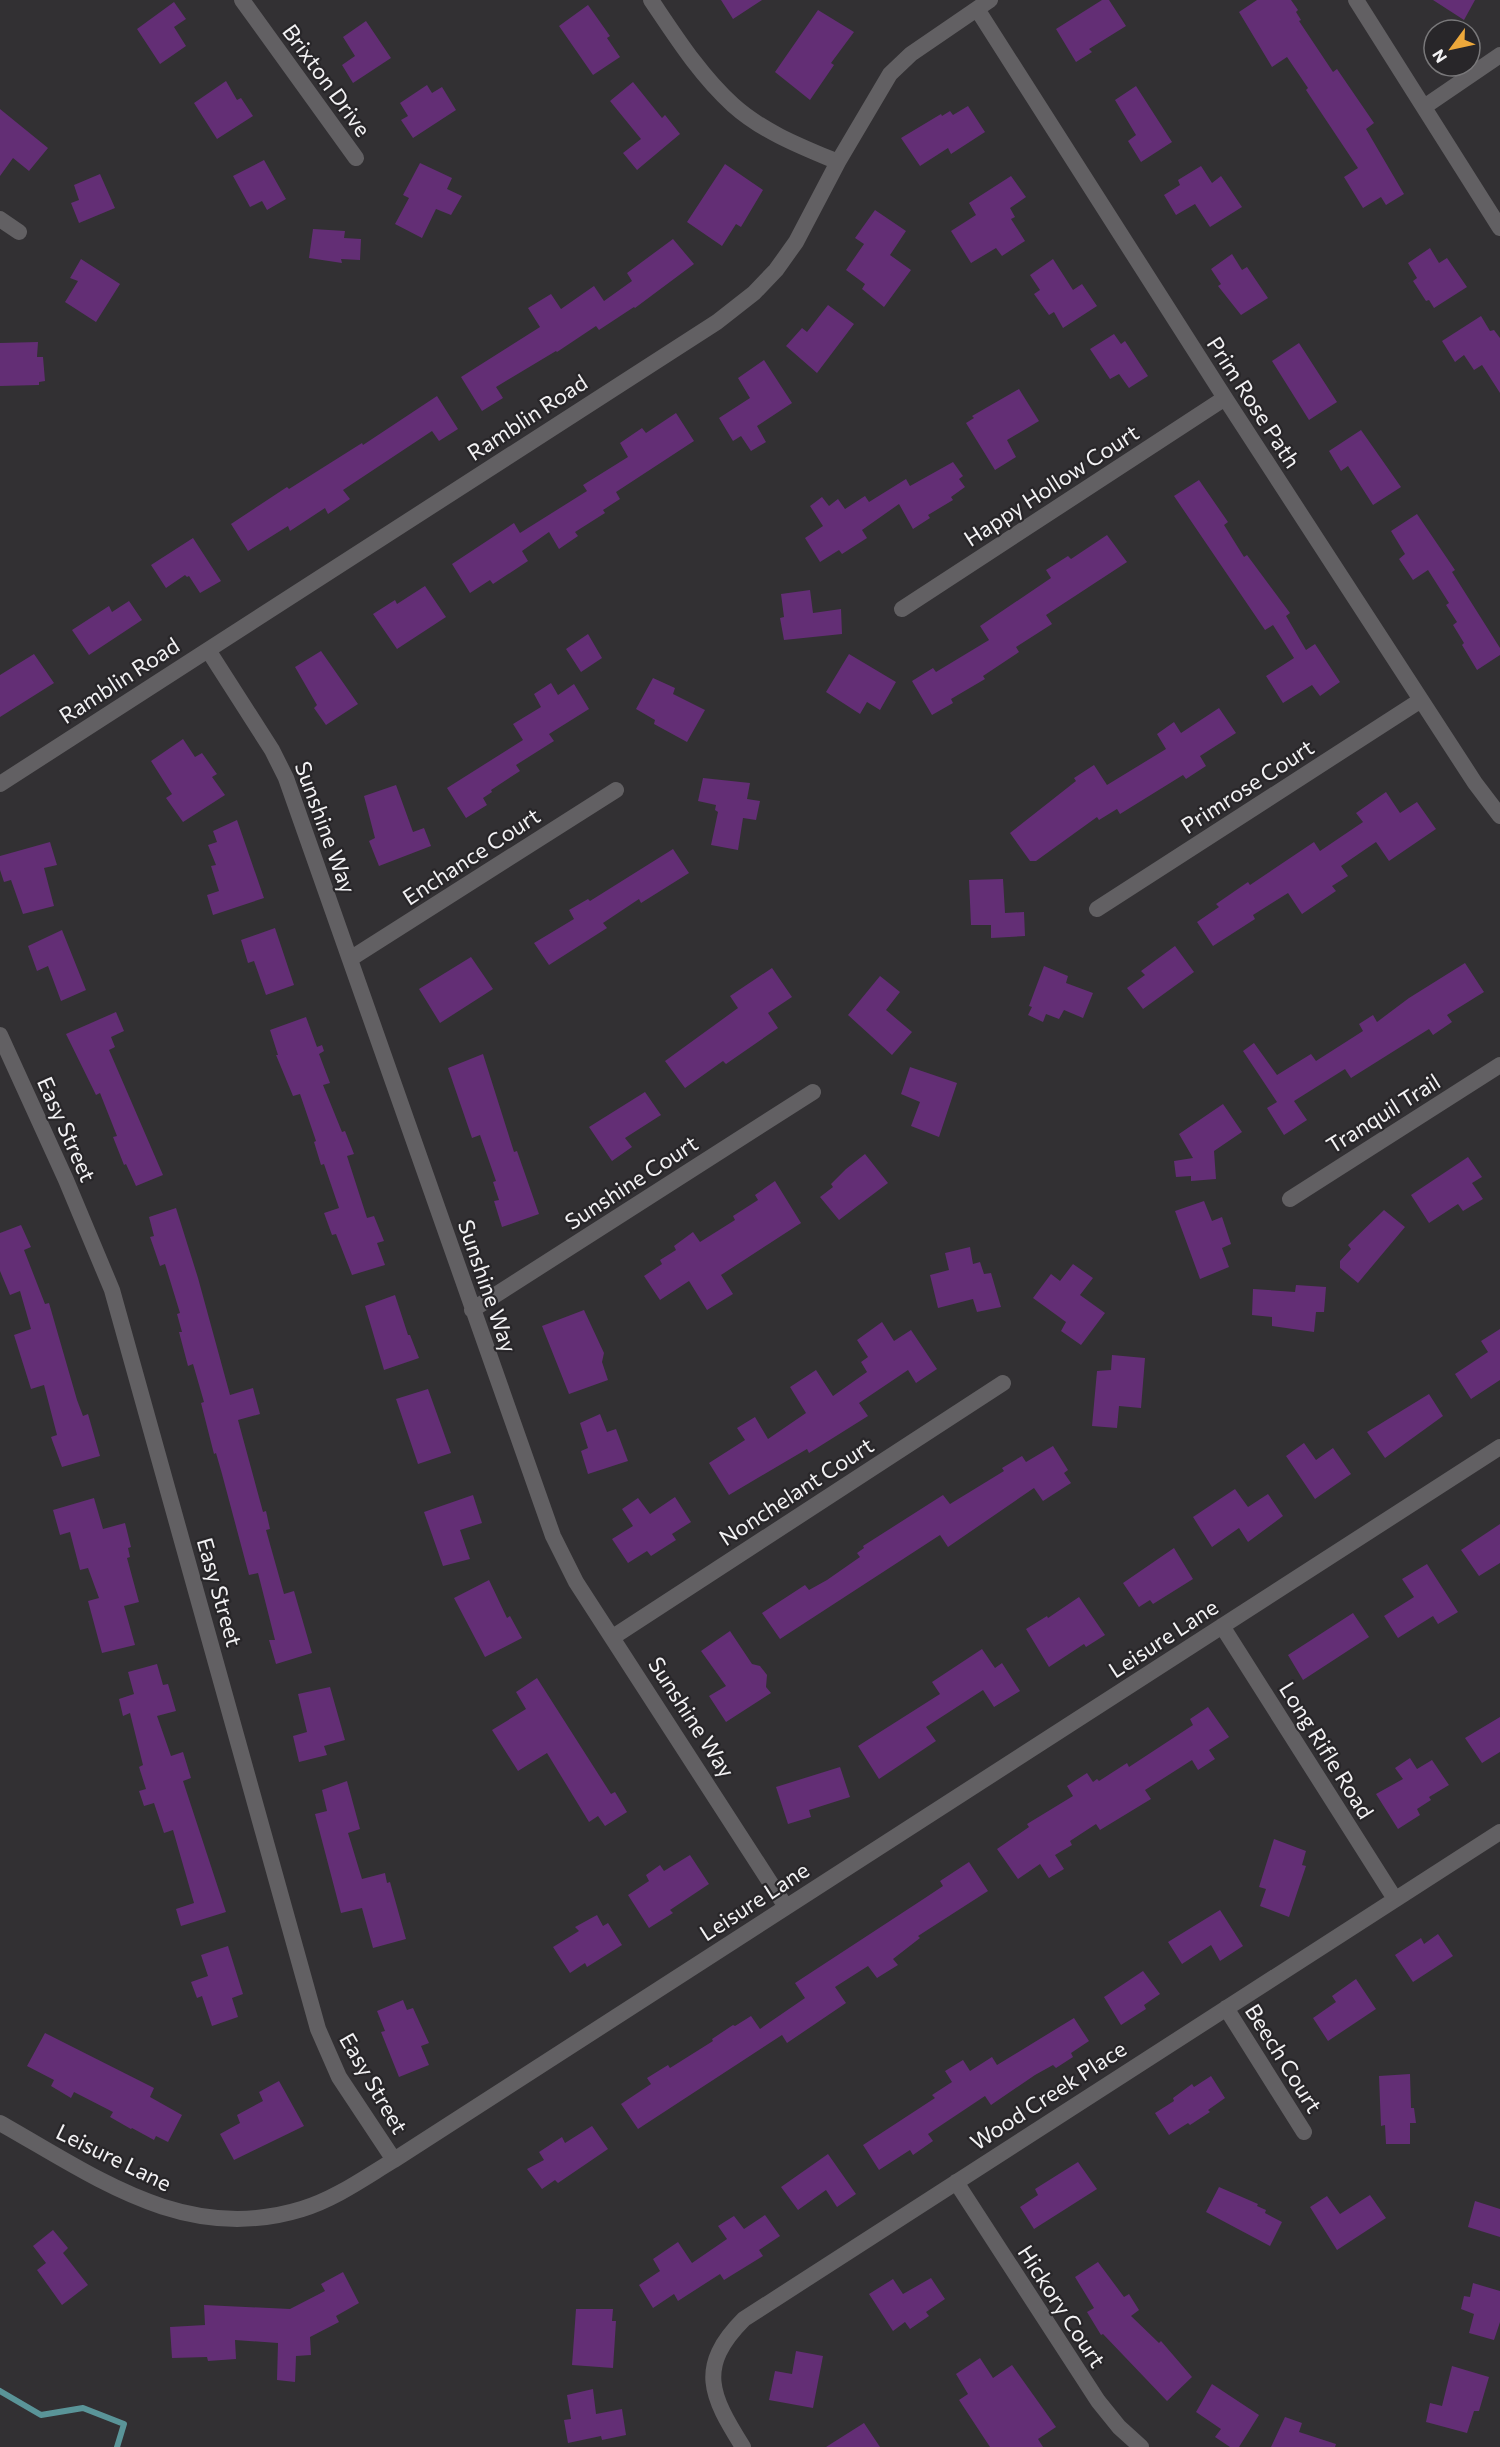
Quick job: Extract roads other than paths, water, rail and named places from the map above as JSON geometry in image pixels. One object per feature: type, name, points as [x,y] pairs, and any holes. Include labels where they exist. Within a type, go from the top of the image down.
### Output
[{"type":"street","name":"Brixton Drive","points":[[242,0],[356,158]]},
{"type":"street","points":[[651,0],[697,66],[735,107],[785,140],[838,162]]},
{"type":"street","points":[[1356,0],[1500,228]]},
{"type":"street","name":"Ramblin Road","points":[[0,784],[717,322],[754,293],[776,270],[796,242],[838,162],[890,74],[911,54],[983,4]]},
{"type":"street","name":"Prim Rose Path","points":[[983,4],[1225,399],[1475,783],[1500,816]]},
{"type":"street","points":[[1424,107],[1500,55]]},
{"type":"street","points":[[0,219],[19,232]]},
{"type":"street","name":"Happy Hollow Court","points":[[902,609],[1225,399]]},
{"type":"street","name":"Sunshine Way","points":[[208,650],[273,750],[286,778],[553,1536],[576,1582],[614,1637],[786,1906]]},
{"type":"street","name":"Primrose Court","points":[[1097,909],[1421,700]]},
{"type":"street","name":"Enchance Court","points":[[350,959],[616,790]]},
{"type":"street","name":"Easy Street","points":[[0,1035],[66,1180],[112,1290],[318,2029],[339,2077],[394,2160]]},
{"type":"street","name":"Tranquil Trail","points":[[1290,1199],[1500,1065]]},
{"type":"street","name":"Sunshine Court","points":[[472,1310],[813,1092]]},
{"type":"street","name":"Nonchelant Court","points":[[614,1637],[1003,1383]]},
{"type":"street","name":"Leisure Lane","points":[[0,2123],[148,2203],[190,2216],[220,2219],[273,2217],[303,2209],[333,2196],[394,2160],[1500,1447]]},
{"type":"street","name":"Long Rifle Road","points":[[1222,1626],[1395,1899]]},
{"type":"street","name":"Wood Creek Place","points":[[743,2447],[715,2398],[713,2366],[720,2348],[744,2319],[1500,1832]]},
{"type":"street","name":"Beech Court","points":[[1226,2008],[1304,2132]]},
{"type":"street","name":"Hickory Court","points":[[956,2182],[1098,2402],[1119,2427],[1141,2447]]},
{"type":"waterway","points":[[0,2391],[41,2415],[83,2408],[124,2424],[117,2447]]}]
